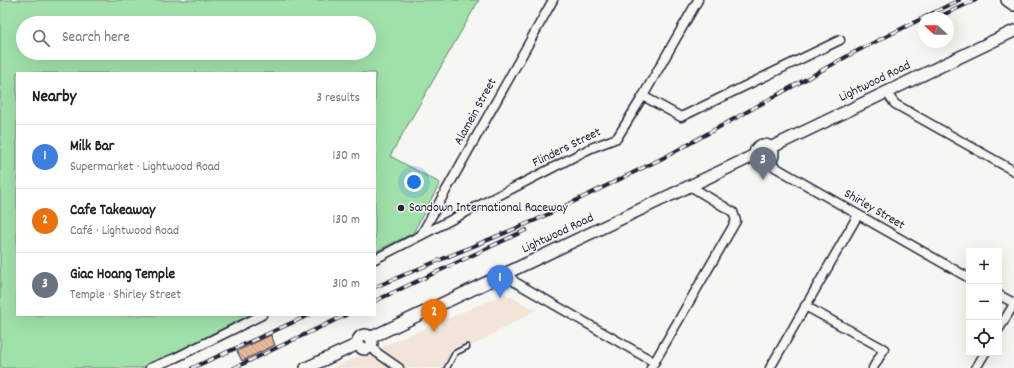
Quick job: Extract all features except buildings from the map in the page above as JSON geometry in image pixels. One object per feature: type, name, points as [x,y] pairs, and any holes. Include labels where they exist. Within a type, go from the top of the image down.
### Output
[{"type":"main road","points":[[1007,0],[1014,4]]},
{"type":"main road","name":"Lightwood Road","points":[[770,148],[1014,31]]},
{"type":"main road","points":[[765,146],[770,148],[772,156],[768,162],[760,162],[756,155],[759,147],[765,146]]},
{"type":"main road","name":"Lightwood Road","points":[[372,342],[508,274],[756,155]]},
{"type":"main road","points":[[306,368],[358,344],[361,348],[365,349],[372,342]]},
{"type":"street","name":"Alamein Street","points":[[421,235],[553,0]]},
{"type":"street","name":"Flinders Street","points":[[376,258],[591,148],[617,138],[698,0]]},
{"type":"street","points":[[643,96],[681,116],[840,40]]},
{"type":"street","points":[[886,92],[895,104],[1014,171]]},
{"type":"street","name":"Shirley Street","points":[[768,162],[772,166],[966,276]]},
{"type":"street","points":[[508,274],[515,282],[653,365],[736,221],[733,212],[690,186]]},
{"type":"street","points":[[770,368],[858,214]]},
{"type":"street","points":[[1002,297],[1014,303],[1002,324]]},
{"type":"street","points":[[805,306],[884,349],[873,368]]},
{"type":"street","points":[[150,368],[165,363],[260,316]]},
{"type":"street","points":[[372,342],[376,352],[399,368]]},
{"type":"street","points":[[976,368],[983,356]]},
{"type":"lane","points":[[447,368],[455,353],[467,347]]},
{"type":"shaded area","points":[[505,294],[536,310],[447,360],[442,368],[332,368]]},
{"type":"green space","name":"Sandown International Raceway","points":[[0,0],[479,0],[390,156],[440,183],[413,233],[376,252],[376,72],[16,72],[16,316],[248,316],[144,368],[0,368]]},
{"type":"railway","points":[[376,287],[536,220],[667,156],[853,53],[959,0]]},
{"type":"railway","points":[[949,12],[976,0]]},
{"type":"railway","points":[[376,301],[526,230]]},
{"type":"railway","points":[[192,368],[307,316]]},
{"type":"railway","points":[[234,368],[344,316]]},
{"type":"place","name":"Giac Hoang Temple","points":[[763,180]]},
{"type":"place","name":"Sandown International Raceway","points":[[401,208]]},
{"type":"place","name":"Milk Bar","points":[[500,298]]},
{"type":"place","name":"Cafe Takeaway","points":[[434,332]]}]
